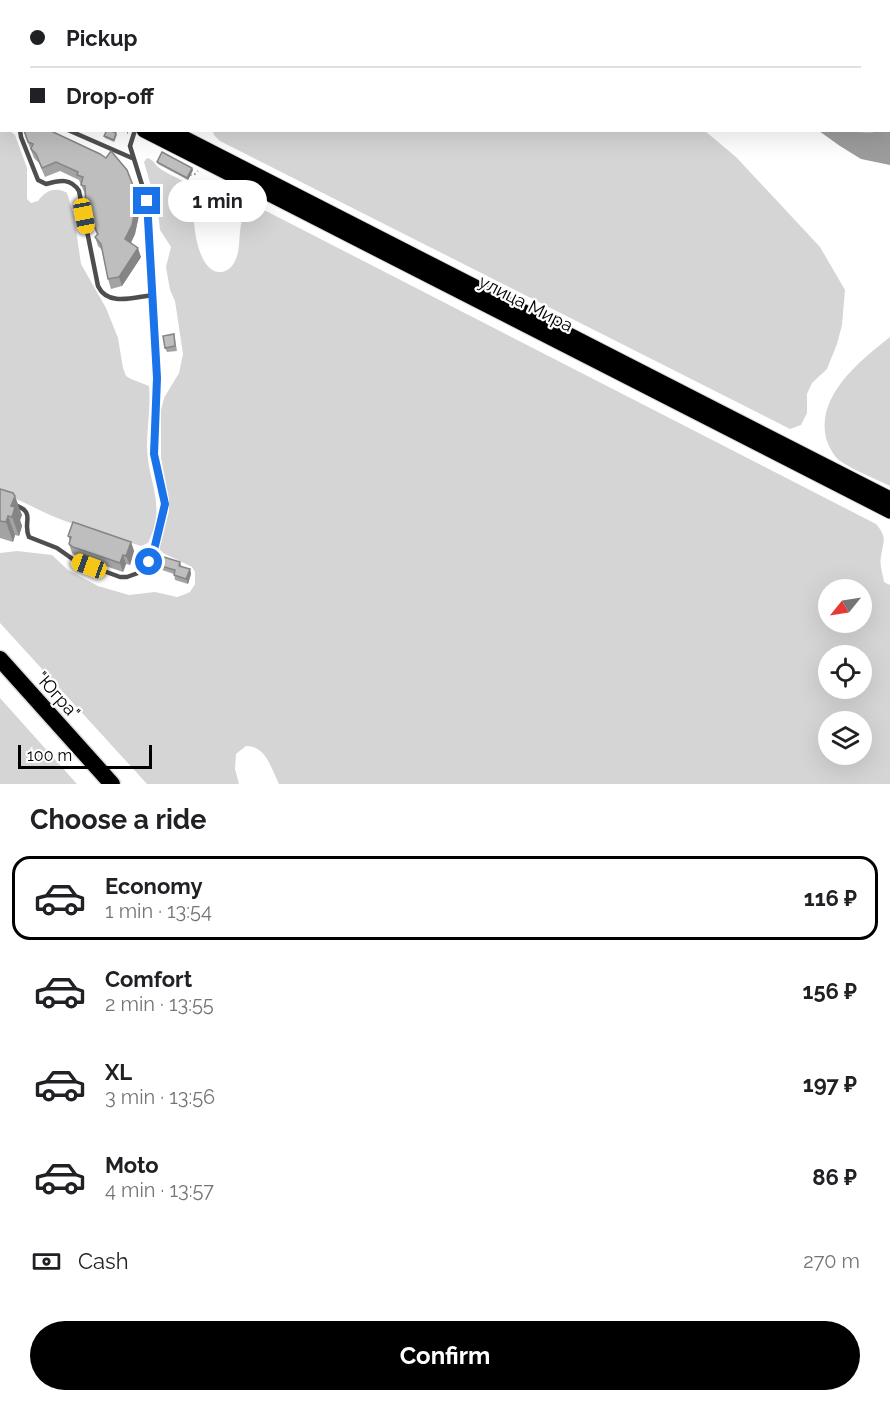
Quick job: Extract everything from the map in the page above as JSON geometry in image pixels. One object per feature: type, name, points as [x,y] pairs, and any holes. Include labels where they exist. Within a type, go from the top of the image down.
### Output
[{"type":"highway","name":"\"Югра\"","points":[[0,659],[111,784]]},
{"type":"main road","name":"улица Мира","points":[[148,132],[890,511]]},
{"type":"main road","name":"улица Мира","points":[[172,132],[890,499]]},
{"type":"lane","points":[[21,132],[38,180],[46,184],[65,180],[79,191],[98,286],[104,295],[118,300],[153,294]]},
{"type":"lane","points":[[73,132],[132,158]]},
{"type":"lane","points":[[9,503],[25,510],[28,515],[29,537],[57,548],[74,560],[120,577],[145,569],[154,550],[165,504],[154,454],[157,378],[147,201],[129,143],[134,132]]},
{"type":"path","points":[[183,171],[192,175],[200,169]]},
{"type":"shaded area","points":[[0,132],[11,132],[15,135],[27,168],[27,199],[31,203],[38,201],[47,192],[54,190],[67,193],[74,216],[81,264],[106,308],[118,338],[126,376],[149,386],[147,447],[155,495],[156,517],[148,543],[141,546],[65,521],[0,493]]},
{"type":"shaded area","points":[[213,132],[706,132],[736,157],[820,247],[845,290],[842,325],[837,344],[827,369],[812,383],[807,394],[807,413],[801,425],[790,429],[220,141]]},
{"type":"shaded area","points":[[820,132],[890,132],[890,165],[861,159]]},
{"type":"shaded area","points":[[147,158],[163,171],[190,185],[198,195],[194,214],[199,250],[208,266],[214,271],[225,271],[234,263],[244,215],[250,210],[266,211],[876,524],[883,536],[880,563],[884,582],[890,585],[890,784],[279,784],[263,754],[253,747],[246,746],[236,754],[235,769],[239,784],[147,784],[0,623],[0,553],[17,551],[52,555],[68,570],[98,586],[129,595],[155,592],[177,597],[190,592],[195,584],[195,572],[192,567],[159,551],[169,511],[161,458],[161,410],[164,398],[179,373],[183,354],[175,301],[170,290],[166,267],[171,247],[160,230],[158,211],[144,162]]},
{"type":"shaded area","points":[[890,337],[890,486],[840,461],[826,438],[825,422],[834,393],[843,380],[866,356]]},
{"type":"shaded area","points":[[0,698],[77,784],[0,784]]},
{"type":"building","points":[[25,132],[53,132],[106,158],[111,151],[127,170],[134,188],[136,206],[132,225],[125,239],[138,248],[119,277],[108,279],[101,244],[95,237],[98,234],[86,208],[85,186],[81,185],[83,177],[77,175],[78,172],[56,162],[42,168],[36,154],[31,149],[33,144],[28,142]]},
{"type":"building","points":[[106,132],[116,133],[114,140],[104,136]]},
{"type":"building","points":[[162,152],[192,168],[187,178],[157,162]]},
{"type":"building","points":[[174,334],[175,346],[165,348],[163,336]]},
{"type":"building","points":[[0,489],[13,493],[15,496],[11,506],[15,507],[12,517],[8,516],[6,522],[0,521]]},
{"type":"building","points":[[73,522],[131,542],[126,556],[123,555],[120,563],[73,547],[69,544],[71,537],[68,536]]},
{"type":"building","points":[[164,557],[180,562],[179,566],[190,569],[186,579],[174,575],[175,570],[161,566]]},
{"type":"route","points":[[147,201],[157,378],[154,454],[165,504],[149,562]]}]
